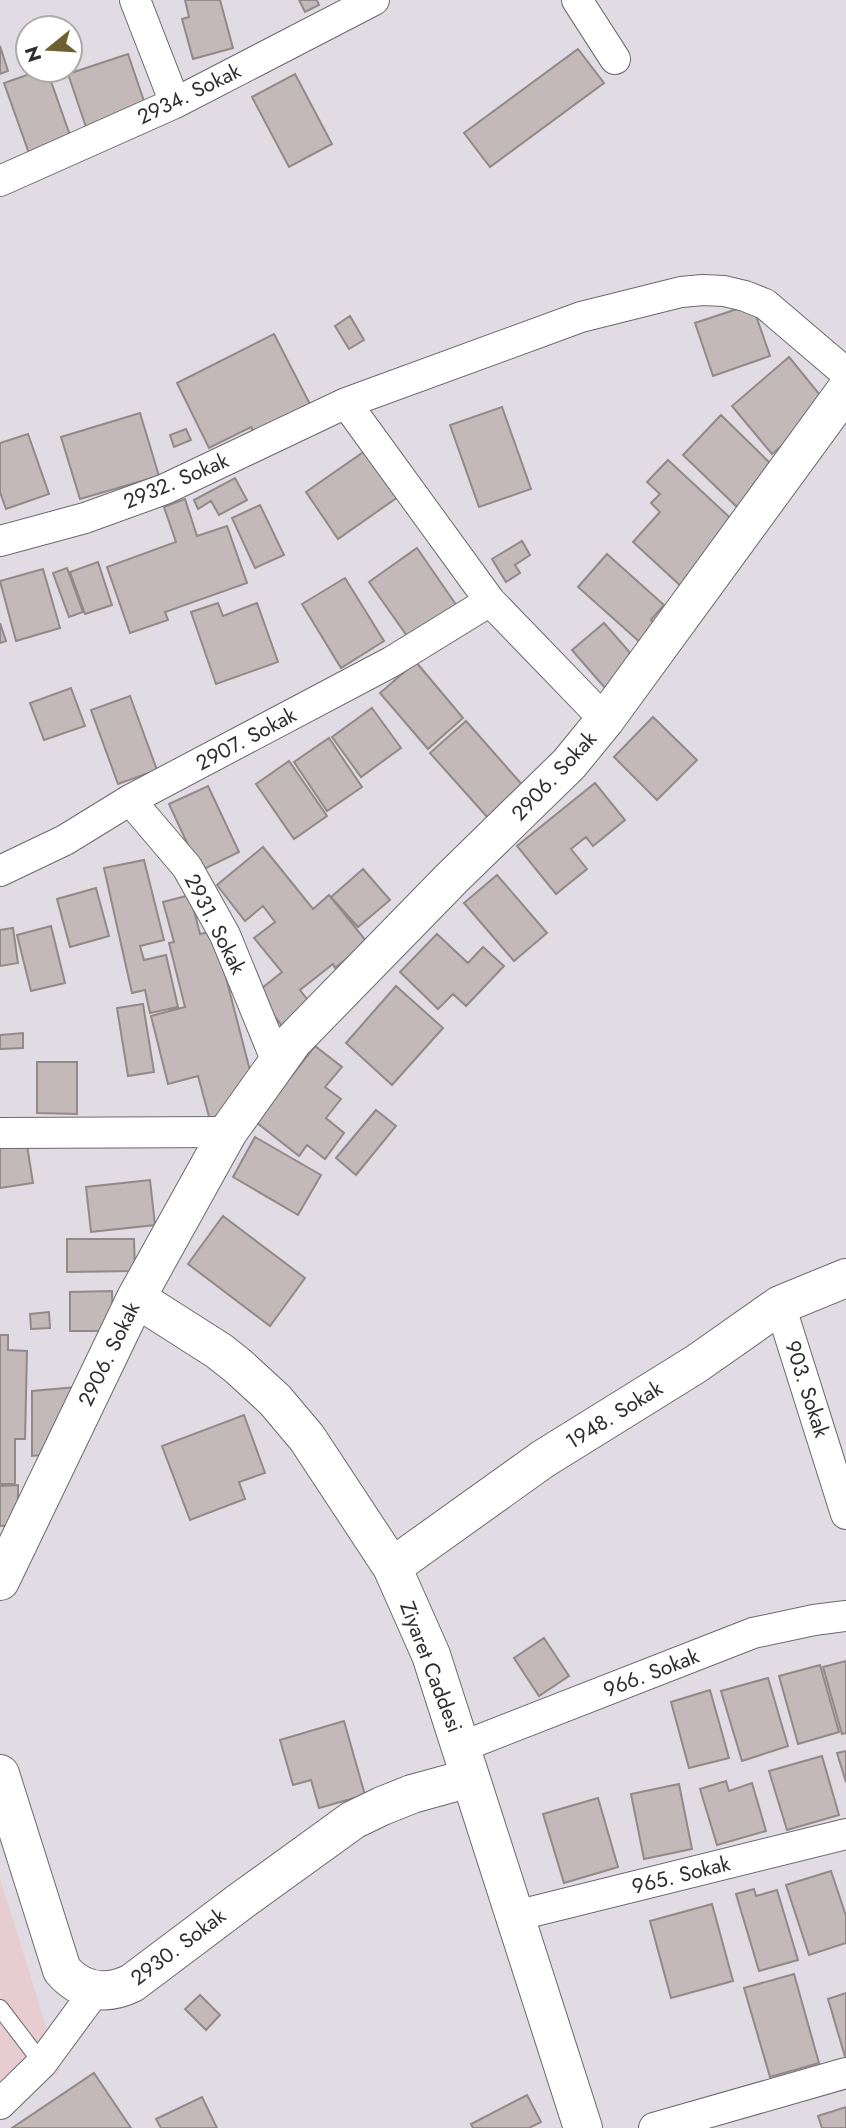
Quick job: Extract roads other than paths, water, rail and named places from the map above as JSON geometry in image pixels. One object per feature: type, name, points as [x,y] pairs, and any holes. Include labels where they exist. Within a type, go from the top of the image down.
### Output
[{"type":"street","points":[[135,0],[175,103]]},
{"type":"street","points":[[577,0],[615,58]]},
{"type":"street","name":"2934. Sokak","points":[[0,181],[175,103],[371,1]]},
{"type":"street","name":"2932. Sokak","points":[[0,541],[85,518],[165,489],[346,403],[581,317],[681,292],[703,290],[735,293],[765,304],[846,373]]},
{"type":"street","name":"2906. Sokak","points":[[0,1581],[136,1298],[228,1132],[293,1041],[569,764],[606,720],[846,390]]},
{"type":"street","points":[[346,403],[490,601],[606,720]]},
{"type":"street","name":"2907. Sokak","points":[[0,871],[65,840],[130,800],[391,662],[490,601]]},
{"type":"street","name":"2931. Sokak","points":[[130,800],[187,867],[225,935],[278,1062]]},
{"type":"street","points":[[0,1133],[228,1132]]},
{"type":"street","name":"1948. Sokak","points":[[392,1567],[542,1459],[696,1364],[780,1305],[846,1278]]},
{"type":"street","name":"Ziyaret Caddesi","points":[[136,1298],[219,1351],[275,1400],[307,1438],[392,1567],[431,1655],[583,2128]]},
{"type":"street","name":"903. Sokak","points":[[780,1305],[846,1514]]},
{"type":"street","name":"966. Sokak","points":[[466,1762],[753,1633],[846,1616]]},
{"type":"street","name":"2930. Sokak","points":[[95,1990],[114,1990],[132,1983],[353,1820],[412,1794],[466,1762]]},
{"type":"street","points":[[0,1774],[62,1970],[76,1984],[95,1990],[43,2063],[0,2104]]},
{"type":"street","name":"965. Sokak","points":[[515,1916],[846,1834]]},
{"type":"street","points":[[653,2128],[846,2073]]},
{"type":"lane","points":[[0,2008],[43,2063]]}]
